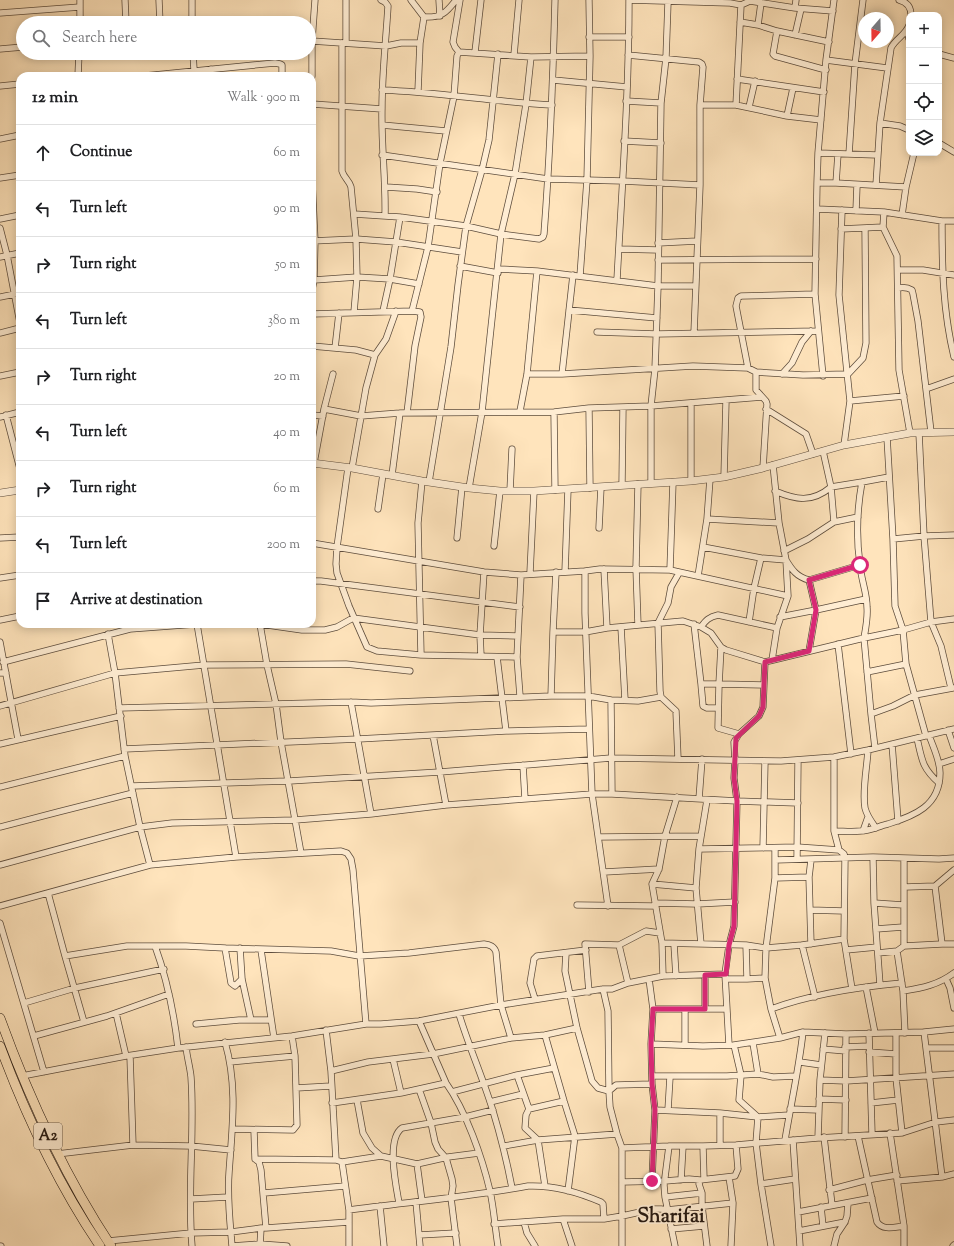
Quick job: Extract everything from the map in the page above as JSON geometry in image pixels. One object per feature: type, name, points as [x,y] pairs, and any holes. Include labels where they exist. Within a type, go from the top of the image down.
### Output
[{"type":"highway","name":"A2","points":[[0,1018],[22,1076],[57,1154],[106,1244]]},
{"type":"highway","name":"A2","points":[[0,1046],[36,1132],[62,1184],[74,1206],[106,1244]]},
{"type":"street","points":[[80,0],[80,16]]},
{"type":"street","points":[[125,0],[126,16]]},
{"type":"street","points":[[159,0],[160,16]]},
{"type":"street","points":[[192,0],[192,16]]},
{"type":"street","points":[[313,16],[315,0]]},
{"type":"street","points":[[346,0],[341,106],[342,171],[343,175],[350,183],[354,214],[357,277],[354,312]]},
{"type":"street","points":[[381,0],[388,6],[382,90],[382,155],[386,187],[385,216]]},
{"type":"street","points":[[411,0],[424,17],[432,18],[440,16],[449,9],[456,0]]},
{"type":"street","points":[[440,0],[440,16]]},
{"type":"street","points":[[459,52],[453,42],[460,0]]},
{"type":"street","points":[[475,52],[481,0]]},
{"type":"street","points":[[514,55],[519,0]]},
{"type":"street","points":[[354,214],[400,217],[466,226],[501,234],[539,239],[543,238],[552,105],[555,0]]},
{"type":"street","points":[[580,276],[587,180],[590,56],[589,0]]},
{"type":"street","points":[[617,280],[623,181],[629,37],[629,0],[668,2],[730,1],[741,5],[750,1],[798,9],[833,11]]},
{"type":"street","points":[[795,35],[798,9],[796,0]]},
{"type":"street","points":[[823,376],[815,294],[817,183],[826,60],[834,0]]},
{"type":"street","points":[[849,154],[855,64],[862,0]]},
{"type":"street","points":[[899,0],[904,1],[909,5],[910,12]]},
{"type":"street","points":[[651,483],[651,406],[655,369],[661,182],[661,103],[666,58],[668,2]]},
{"type":"street","points":[[758,25],[762,3]]},
{"type":"street","points":[[736,105],[741,5]]},
{"type":"street","points":[[0,13],[80,7]]},
{"type":"street","points":[[418,91],[420,43],[424,17]]},
{"type":"street","points":[[740,22],[829,42]]},
{"type":"street","points":[[876,185],[880,123],[887,68],[893,44],[906,30]]},
{"type":"street","points":[[777,31],[773,50],[773,54],[775,56],[826,70]]},
{"type":"street","points":[[589,36],[629,37]]},
{"type":"street","points":[[316,40],[386,46],[420,43]]},
{"type":"street","points":[[0,49],[16,48]]},
{"type":"street","points":[[459,52],[531,56],[590,56]]},
{"type":"street","points":[[412,311],[428,246],[440,164],[454,96],[457,56],[459,52]]},
{"type":"street","points":[[421,655],[418,522],[451,347],[466,226],[489,140],[498,54]]},
{"type":"street","points":[[628,54],[696,62],[702,64],[703,67],[700,105],[700,184],[694,333]]},
{"type":"street","points":[[942,55],[954,58]]},
{"type":"street","points":[[456,538],[482,412],[501,234],[515,174],[526,104],[531,56]]},
{"type":"street","points":[[78,72],[79,60]]},
{"type":"street","points":[[193,60],[194,70]]},
{"type":"street","points":[[312,60],[312,72]]},
{"type":"street","points":[[826,60],[887,68]]},
{"type":"street","points":[[177,72],[275,63],[282,65],[282,72]]},
{"type":"street","points":[[737,78],[824,92]]},
{"type":"street","points":[[553,80],[627,87]]},
{"type":"street","points":[[749,107],[755,81]]},
{"type":"street","points":[[0,86],[16,84]]},
{"type":"street","points":[[787,116],[793,88]]},
{"type":"street","points":[[382,90],[418,91],[526,104],[552,105]]},
{"type":"street","points":[[626,101],[661,103]]},
{"type":"street","points":[[316,104],[382,109]]},
{"type":"street","points":[[700,105],[736,105],[787,116],[821,120]]},
{"type":"street","points":[[880,123],[900,126],[906,129]]},
{"type":"street","points":[[382,125],[446,131]]},
{"type":"street","points":[[0,139],[16,136]]},
{"type":"street","points":[[624,141],[660,143]]},
{"type":"street","points":[[942,145],[954,152]]},
{"type":"street","points":[[818,153],[877,155]]},
{"type":"street","points":[[836,183],[838,154]]},
{"type":"street","points":[[382,155],[548,179],[700,184]]},
{"type":"street","points":[[902,215],[906,187],[913,156]]},
{"type":"street","points":[[0,178],[16,176]]},
{"type":"street","points":[[817,183],[906,187]]},
{"type":"street","points":[[856,211],[857,185]]},
{"type":"street","points":[[386,187],[437,192]]},
{"type":"street","points":[[817,209],[884,212],[942,221],[954,221]]},
{"type":"street","points":[[842,210],[839,296],[850,401],[844,445]]},
{"type":"street","points":[[884,212],[883,227],[896,251],[898,270],[899,370],[910,433]]},
{"type":"street","points":[[0,219],[16,216]]},
{"type":"street","points":[[383,311],[400,217]]},
{"type":"street","points":[[942,221],[942,273],[945,307],[954,357]]},
{"type":"street","points":[[841,229],[883,227]]},
{"type":"street","points":[[0,228],[16,287]]},
{"type":"street","points":[[527,374],[562,374],[694,366],[748,368],[756,372],[782,374],[823,376],[848,374],[863,358],[866,343],[865,228]]},
{"type":"street","points":[[316,241],[356,239],[396,242],[462,252]]},
{"type":"street","points":[[658,243],[698,241]]},
{"type":"street","points":[[619,249],[658,250]]},
{"type":"street","points":[[0,257],[16,254]]},
{"type":"street","points":[[658,260],[816,259]]},
{"type":"street","points":[[460,266],[498,271],[537,271],[658,286],[695,286]]},
{"type":"street","points":[[898,270],[923,270],[954,275]]},
{"type":"street","points":[[520,411],[527,374],[537,271]]},
{"type":"street","points":[[562,374],[572,275]]},
{"type":"street","points":[[316,282],[357,277],[390,279],[419,284]]},
{"type":"street","points":[[898,288],[905,287],[912,290],[918,321],[931,432]]},
{"type":"street","points":[[0,297],[16,294]]},
{"type":"street","points":[[748,368],[736,306],[738,298],[741,296],[815,294]]},
{"type":"street","points":[[569,310],[657,318]]},
{"type":"street","points":[[396,311],[386,339],[375,355],[367,382],[350,468],[337,547],[336,564],[341,584],[353,618],[367,646],[372,649],[377,651],[421,655],[518,657]]},
{"type":"street","points":[[316,314],[418,311],[421,316],[415,346],[407,413]]},
{"type":"street","points":[[335,348],[339,313]]},
{"type":"street","points":[[0,333],[16,329]]},
{"type":"street","points":[[782,374],[792,363],[802,342],[811,331]]},
{"type":"street","points":[[597,332],[656,334],[818,331]]},
{"type":"street","points":[[316,346],[356,350],[375,355]]},
{"type":"street","points":[[756,372],[756,390],[766,401],[764,468]]},
{"type":"street","points":[[0,376],[16,373]]},
{"type":"street","points":[[316,449],[333,374]]},
{"type":"street","points":[[926,389],[954,379]]},
{"type":"street","points":[[850,401],[904,396]]},
{"type":"street","points":[[324,409],[361,416],[400,413],[520,411],[554,412],[589,408],[651,406],[762,397]]},
{"type":"street","points":[[724,477],[726,400]]},
{"type":"street","points":[[691,403],[691,481]]},
{"type":"street","points":[[622,485],[623,407]]},
{"type":"street","points":[[589,408],[590,488]]},
{"type":"street","points":[[766,409],[806,434],[813,454]]},
{"type":"street","points":[[554,412],[555,490]]},
{"type":"street","points":[[0,417],[16,413]]},
{"type":"street","points":[[392,475],[400,413]]},
{"type":"street","points":[[6,415],[16,454]]},
{"type":"street","points":[[316,415],[323,416]]},
{"type":"street","points":[[316,463],[500,491],[555,490],[691,481],[724,477],[764,468],[844,445],[910,433],[954,432]]},
{"type":"street","points":[[871,714],[893,706],[915,695],[952,688],[941,646],[931,622],[924,536],[919,433]]},
{"type":"street","points":[[834,831],[863,831],[898,821],[920,812],[929,804],[939,783],[939,764],[927,735],[906,664],[903,630],[895,606],[887,437]]},
{"type":"street","points":[[510,491],[512,449]]},
{"type":"street","points":[[823,451],[831,487],[834,522]]},
{"type":"street","points":[[772,660],[777,628],[788,596],[786,560],[779,523],[773,465]]},
{"type":"street","points":[[378,509],[383,474]]},
{"type":"street","points":[[776,491],[789,497],[799,499],[810,498],[822,494],[831,487],[889,477]]},
{"type":"street","points":[[698,576],[707,519],[710,478]]},
{"type":"street","points":[[670,570],[673,482]]},
{"type":"street","points":[[862,482],[858,517],[860,565],[866,599],[867,621],[864,638],[875,748]]},
{"type":"street","points":[[638,484],[636,568],[638,625]]},
{"type":"street","points":[[599,528],[601,487]]},
{"type":"street","points":[[565,572],[568,489]]},
{"type":"street","points":[[0,493],[16,491]]},
{"type":"street","points":[[494,546],[500,491]]},
{"type":"street","points":[[530,573],[534,491]]},
{"type":"street","points":[[784,551],[808,539],[834,522],[858,517]]},
{"type":"street","points":[[707,519],[779,523]]},
{"type":"street","points":[[893,539],[954,535]]},
{"type":"street","points":[[0,538],[16,537]]},
{"type":"street","points":[[316,544],[484,572],[521,575],[530,573],[604,569],[636,568],[670,570],[788,596]]},
{"type":"street","points":[[703,547],[761,558],[786,560],[796,574],[801,578],[809,580],[860,565]]},
{"type":"street","points":[[749,622],[754,588],[761,558]]},
{"type":"street","points":[[604,569],[607,628]]},
{"type":"street","points":[[585,571],[585,632],[592,794],[608,906]]},
{"type":"street","points":[[481,656],[480,635],[484,572]]},
{"type":"street","points":[[551,696],[552,632],[556,572]]},
{"type":"street","points":[[678,759],[676,711],[662,697],[659,683],[658,623],[668,603],[671,587],[679,573]]},
{"type":"street","points":[[520,696],[518,636],[521,575]]},
{"type":"street","points":[[0,578],[16,576]]},
{"type":"street","points":[[809,580],[816,610],[809,651]]},
{"type":"street","points":[[316,582],[520,607]]},
{"type":"street","points":[[780,617],[866,599]]},
{"type":"street","points":[[701,627],[711,616],[718,615],[777,628]]},
{"type":"street","points":[[0,620],[16,617]]},
{"type":"street","points":[[288,628],[302,630],[325,630],[337,627],[353,618],[480,635],[518,636]]},
{"type":"street","points":[[552,632],[585,632],[607,628],[683,621],[701,627],[711,633],[721,647],[726,650],[765,662],[903,630],[931,622],[954,619]]},
{"type":"street","points":[[694,624],[703,706],[707,708],[718,708]]},
{"type":"street","points":[[622,627],[625,700]]},
{"type":"street","points":[[3,662],[108,634],[124,628]]},
{"type":"street","points":[[198,628],[236,857]]},
{"type":"street","points":[[261,628],[276,704],[281,742],[301,853]]},
{"type":"street","points":[[108,634],[120,708],[125,756],[140,827],[150,865]]},
{"type":"street","points":[[0,642],[3,673],[18,739]]},
{"type":"street","points":[[838,644],[851,754]]},
{"type":"street","points":[[721,647],[718,728],[739,734]]},
{"type":"street","points":[[497,657],[506,731]]},
{"type":"street","points":[[758,1117],[739,1100],[741,1075],[732,1045],[726,1009],[726,977],[729,945],[734,926],[735,902],[737,801],[734,778],[734,742],[739,734],[761,713],[765,662]]},
{"type":"street","points":[[0,706],[115,673],[204,665],[346,664],[410,671]]},
{"type":"street","points":[[867,672],[906,664]]},
{"type":"street","points":[[701,684],[764,685]]},
{"type":"street","points":[[120,708],[351,702],[371,703],[520,696],[588,696],[611,700],[638,701],[662,697]]},
{"type":"street","points":[[611,700],[612,794]]},
{"type":"street","points":[[351,702],[371,814]]},
{"type":"street","points":[[0,744],[121,716]]},
{"type":"street","points":[[124,749],[506,731],[589,729]]},
{"type":"street","points":[[132,786],[364,777],[611,758],[735,761],[798,760],[851,754],[951,729],[954,748]]},
{"type":"street","points":[[433,735],[446,805]]},
{"type":"street","points":[[916,738],[922,762],[926,771],[939,783]]},
{"type":"street","points":[[892,744],[898,821]]},
{"type":"street","points":[[868,750],[865,808],[868,817],[876,828]]},
{"type":"street","points":[[0,787],[125,756]]},
{"type":"street","points":[[834,757],[834,831],[839,850]]},
{"type":"street","points":[[939,764],[954,759]]},
{"type":"street","points":[[699,799],[702,760]]},
{"type":"street","points":[[797,859],[798,760]]},
{"type":"street","points":[[763,848],[765,761]]},
{"type":"street","points":[[523,765],[525,799]]},
{"type":"street","points":[[0,827],[133,793]]},
{"type":"street","points":[[0,865],[140,827],[172,822],[295,820],[371,814],[446,805],[592,794],[798,803]]},
{"type":"street","points":[[664,976],[662,943],[652,884],[659,869],[665,836],[677,797]]},
{"type":"street","points":[[701,944],[696,888],[699,849],[707,800]]},
{"type":"street","points":[[863,831],[868,817]]},
{"type":"street","points":[[599,837],[701,836]]},
{"type":"street","points":[[699,849],[797,847],[839,850],[844,854],[844,939],[852,989]]},
{"type":"street","points":[[775,848],[775,878],[766,948],[765,978],[771,1009],[780,1038]]},
{"type":"street","points":[[0,906],[150,865],[236,857],[341,851],[347,852],[351,859],[366,1024]]},
{"type":"street","points":[[775,860],[873,857],[904,859],[954,858]]},
{"type":"street","points":[[873,857],[874,903],[880,985]]},
{"type":"street","points":[[904,859],[904,946]]},
{"type":"street","points":[[811,860],[809,877],[811,944]]},
{"type":"street","points":[[604,872],[659,869]]},
{"type":"street","points":[[905,887],[935,886],[954,870]]},
{"type":"street","points":[[775,878],[809,877]]},
{"type":"street","points":[[652,884],[696,888]]},
{"type":"street","points":[[935,886],[942,944]]},
{"type":"street","points":[[48,892],[84,1022]]},
{"type":"street","points":[[577,905],[608,906],[735,902]]},
{"type":"street","points":[[874,903],[904,905]]},
{"type":"street","points":[[810,910],[844,911]]},
{"type":"street","points":[[0,923],[44,1072]]},
{"type":"street","points":[[876,929],[903,927]]},
{"type":"street","points":[[589,992],[586,944],[619,945],[646,931],[660,933],[662,943]]},
{"type":"street","points":[[662,943],[746,945],[766,948],[844,939]]},
{"type":"street","points":[[66,956],[119,946],[186,946],[261,950],[331,951],[359,956],[409,953],[484,944],[490,945],[496,952],[501,1005],[511,1038]]},
{"type":"street","points":[[674,944],[676,976]]},
{"type":"street","points":[[846,950],[897,951],[904,946],[954,944]]},
{"type":"street","points":[[619,945],[628,984]]},
{"type":"street","points":[[746,945],[747,979]]},
{"type":"street","points":[[802,945],[815,997]]},
{"type":"street","points":[[155,946],[164,969],[173,1011],[178,1048]]},
{"type":"street","points":[[225,948],[230,983],[235,986],[242,979]]},
{"type":"street","points":[[240,948],[242,979],[251,1020]]},
{"type":"street","points":[[261,950],[274,1038]]},
{"type":"street","points":[[535,999],[530,983],[534,959],[537,956],[586,950]]},
{"type":"street","points":[[897,951],[903,991],[905,1033]]},
{"type":"street","points":[[566,953],[565,971],[577,1028],[592,1082],[598,1088],[609,1091]]},
{"type":"street","points":[[24,1003],[75,988],[164,969]]},
{"type":"street","points":[[903,991],[925,987],[946,979],[954,973]]},
{"type":"street","points":[[22,1076],[178,1048],[292,1036],[366,1024],[418,1021],[535,999],[612,989],[664,976],[705,975],[747,979],[765,978]]},
{"type":"street","points":[[705,975],[705,1009]]},
{"type":"street","points":[[649,979],[653,1009],[651,1044],[652,1084],[655,1110],[652,1181]]},
{"type":"street","points":[[946,979],[950,988],[954,1008]]},
{"type":"street","points":[[771,1009],[786,1004],[852,989],[902,983]]},
{"type":"street","points":[[866,987],[872,1033],[869,1049],[872,1134]]},
{"type":"street","points":[[603,989],[608,1011],[610,1107],[616,1134],[622,1148],[622,1246]]},
{"type":"street","points":[[34,1036],[116,1013],[169,994]]},
{"type":"street","points":[[653,1009],[726,1009]]},
{"type":"street","points":[[685,1009],[685,1046]]},
{"type":"street","points":[[116,1013],[128,1056],[133,1145]]},
{"type":"street","points":[[459,1014],[469,1046],[493,1110],[504,1146],[512,1188]]},
{"type":"street","points":[[196,1024],[271,1020]]},
{"type":"street","points":[[418,1021],[446,1083],[465,1118],[479,1153],[490,1192],[498,1246]]},
{"type":"street","points":[[331,1071],[368,1062],[433,1054],[511,1038],[545,1035],[577,1028]]},
{"type":"street","points":[[651,1044],[685,1046],[732,1045],[753,1043],[803,1032],[846,1034],[905,1033],[954,1029]]},
{"type":"street","points":[[326,1030],[331,1071],[332,1103],[339,1161],[349,1210],[348,1246]]},
{"type":"street","points":[[785,1140],[789,1112],[800,1062],[803,1032]]},
{"type":"street","points":[[924,1032],[942,1177]]},
{"type":"street","points":[[825,1033],[818,1110],[832,1205]]},
{"type":"street","points":[[896,1033],[896,1078],[902,1133]]},
{"type":"street","points":[[845,1137],[846,1034]]},
{"type":"street","points":[[545,1035],[575,1136],[568,1191]]},
{"type":"street","points":[[233,1129],[294,1130],[296,1128],[295,1056],[292,1036]]},
{"type":"street","points":[[225,1042],[230,1062],[233,1089],[233,1129],[228,1197],[232,1246],[287,1246]]},
{"type":"street","points":[[753,1043],[758,1074]]},
{"type":"street","points":[[186,1047],[191,1075],[192,1246]]},
{"type":"street","points":[[926,1048],[954,1048]]},
{"type":"street","points":[[823,1049],[869,1049],[896,1054]]},
{"type":"street","points":[[230,1062],[295,1056]]},
{"type":"street","points":[[393,1059],[400,1093]]},
{"type":"street","points":[[800,1062],[821,1065]]},
{"type":"street","points":[[452,1092],[517,1075],[554,1068]]},
{"type":"street","points":[[653,1076],[670,1077],[758,1074],[773,1076],[796,1076]]},
{"type":"street","points":[[820,1080],[846,1081],[954,1074]]},
{"type":"street","points":[[517,1075],[529,1109],[526,1115],[525,1128],[538,1140],[545,1186]]},
{"type":"street","points":[[668,1110],[670,1077]]},
{"type":"street","points":[[332,1103],[400,1093],[446,1083]]},
{"type":"street","points":[[609,1091],[616,1085],[652,1084]]},
{"type":"street","points":[[296,1088],[332,1086]]},
{"type":"street","points":[[419,1089],[432,1123],[435,1142],[438,1149],[446,1158],[453,1186],[451,1198],[457,1246]]},
{"type":"street","points":[[490,1102],[523,1094]]},
{"type":"street","points":[[819,1099],[846,1100]]},
{"type":"street","points":[[357,1100],[363,1132],[372,1148],[381,1156]]},
{"type":"street","points":[[870,1103],[898,1100]]},
{"type":"street","points":[[529,1109],[564,1101]]},
{"type":"street","points":[[399,1203],[393,1159],[396,1135],[398,1131],[402,1128],[465,1118],[493,1110]]},
{"type":"street","points":[[655,1110],[720,1113],[758,1117],[789,1112],[818,1110]]},
{"type":"street","points":[[720,1113],[720,1146]]},
{"type":"street","points":[[758,1117],[756,1143],[771,1246]]},
{"type":"street","points":[[622,1148],[720,1146],[785,1140],[902,1133],[936,1122],[954,1120]]},
{"type":"street","points":[[254,1130],[255,1159],[260,1165],[264,1193],[263,1228],[260,1245]]},
{"type":"street","points":[[890,1133],[904,1226],[904,1246]]},
{"type":"street","points":[[504,1146],[575,1136],[616,1134]]},
{"type":"street","points":[[858,1136],[877,1222],[883,1228],[904,1226]]},
{"type":"street","points":[[793,1140],[800,1246]]},
{"type":"street","points":[[57,1154],[133,1145],[192,1146],[231,1150]]},
{"type":"street","points":[[622,1182],[702,1180],[735,1176],[738,1169],[736,1145]]},
{"type":"street","points":[[669,1146],[664,1197],[675,1246]]},
{"type":"street","points":[[680,1180],[684,1146]]},
{"type":"street","points":[[703,1146],[702,1180],[699,1184],[702,1193],[702,1206],[707,1246]]},
{"type":"street","points":[[255,1159],[339,1161],[381,1156],[417,1164],[479,1153]]},
{"type":"street","points":[[417,1164],[420,1246]]},
{"type":"street","points":[[829,1190],[867,1180],[942,1177],[954,1174]]},
{"type":"street","points":[[729,1177],[733,1203],[731,1246]]},
{"type":"street","points":[[761,1184],[795,1180]]},
{"type":"street","points":[[264,1193],[345,1186]]},
{"type":"street","points":[[349,1210],[451,1198],[528,1186],[545,1186],[568,1191],[601,1202],[603,1204],[604,1219]]},
{"type":"street","points":[[664,1197],[702,1193]]},
{"type":"street","points":[[191,1199],[228,1197]]},
{"type":"street","points":[[798,1212],[872,1198]]},
{"type":"street","points":[[494,1224],[563,1219],[604,1219],[654,1209],[667,1210],[733,1203]]},
{"type":"street","points":[[834,1246],[837,1234],[848,1216],[848,1203]]},
{"type":"street","points":[[380,1206],[384,1246]]},
{"type":"street","points":[[820,1208],[823,1226]]},
{"type":"street","points":[[563,1219],[572,1246]]},
{"type":"street","points":[[106,1244],[191,1233],[231,1232],[263,1228],[349,1222]]},
{"type":"street","points":[[524,1222],[527,1233],[535,1246]]},
{"type":"street","points":[[799,1231],[845,1222]]},
{"type":"street","points":[[671,1229],[704,1226]]},
{"type":"street","points":[[419,1235],[456,1232]]},
{"type":"district","name":"Sharifai","points":[[671,1217]]},
{"type":"route","points":[[652,1181],[655,1110],[652,1084],[651,1044],[653,1009],[705,1009],[705,975],[726,974],[729,945],[734,926],[737,801],[734,778],[734,742],[739,734],[761,713],[763,707],[765,662],[809,651],[816,610],[809,580],[860,565]]}]
